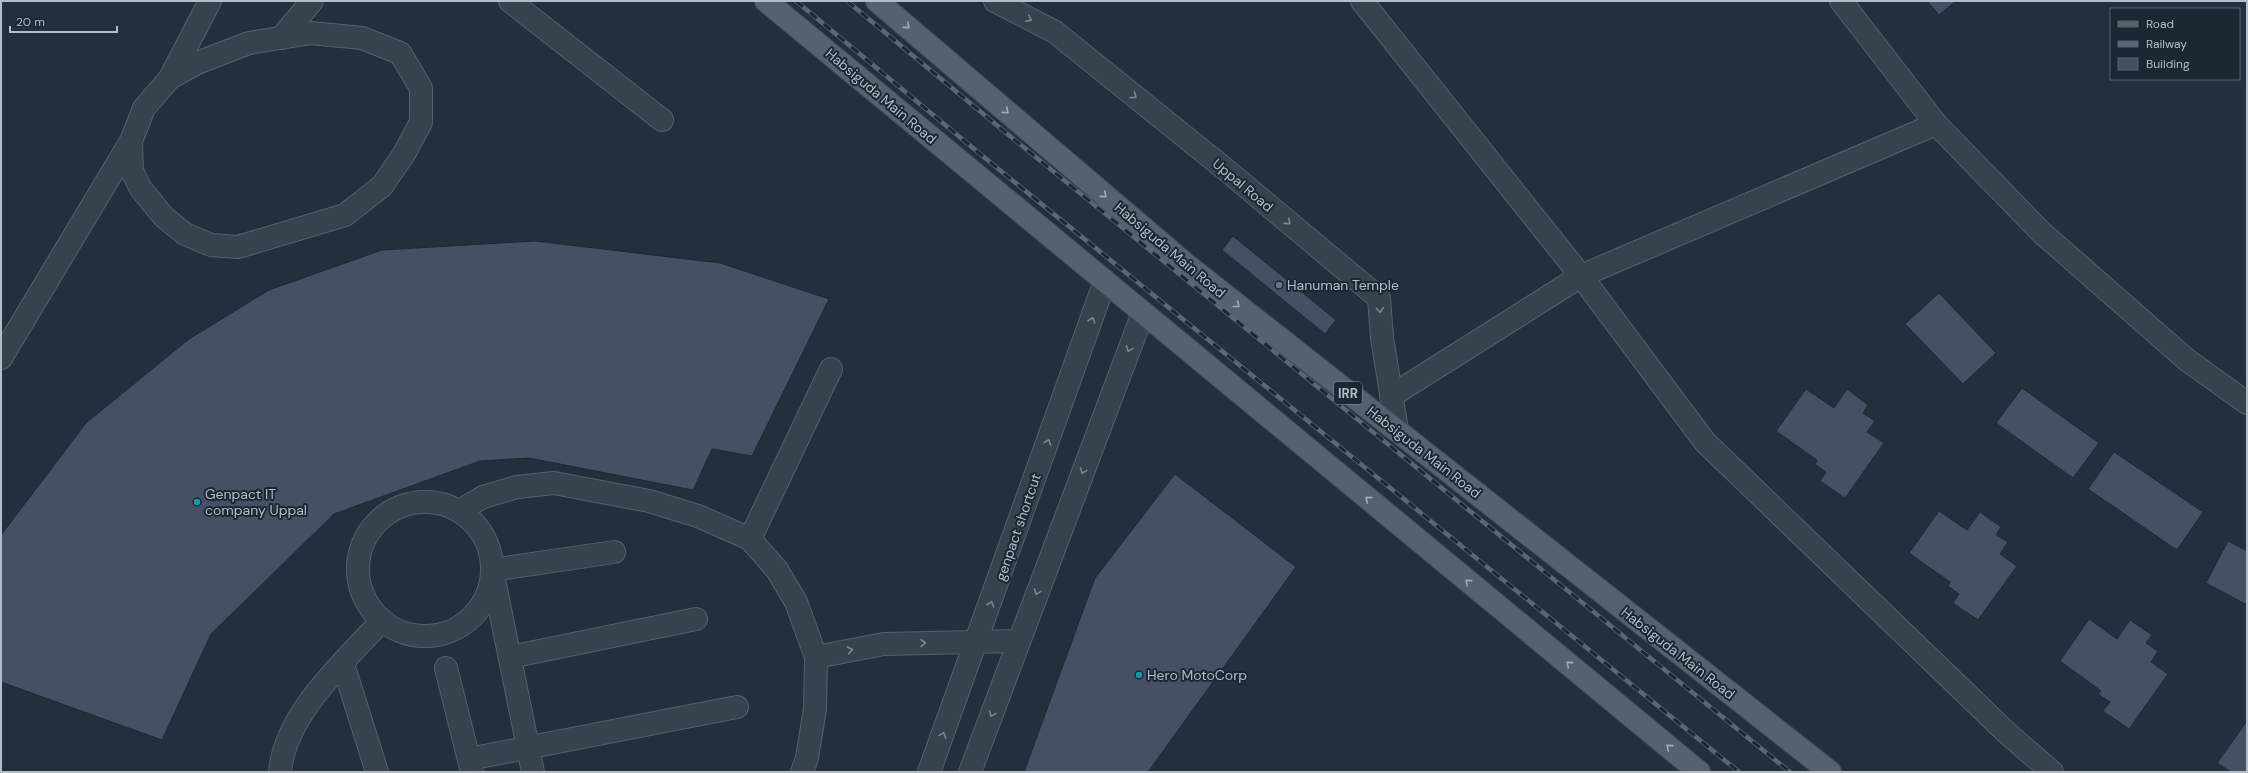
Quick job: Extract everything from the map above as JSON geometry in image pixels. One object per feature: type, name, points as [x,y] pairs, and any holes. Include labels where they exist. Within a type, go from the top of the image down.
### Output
[{"type":"main road","name":"Habsiguda Main Road","points":[[766,1],[1699,772]]},
{"type":"main road","name":"Habsiguda Main Road","points":[[877,1],[1188,266],[1830,772]]},
{"type":"street","points":[[1,358],[131,141],[144,108],[170,78],[210,1]]},
{"type":"street","points":[[281,38],[312,1]]},
{"type":"street","points":[[510,1],[662,120]]},
{"type":"street","name":"Uppal Road","points":[[995,1],[1055,32],[1225,169],[1379,298],[1382,338],[1397,430]]},
{"type":"street","points":[[1362,1],[1581,276],[1705,442],[2007,733],[2052,772]]},
{"type":"street","points":[[1841,1],[1936,124],[2041,232],[2187,360],[2247,403]]},
{"type":"street","points":[[131,141],[132,171],[141,189],[164,217],[180,230],[210,244],[238,247],[345,216],[382,186],[404,154],[421,122],[421,88],[400,53],[362,38],[310,33],[249,43],[197,63],[170,78]]},
{"type":"street","points":[[1391,396],[1581,276],[1936,124]]},
{"type":"street","name":"genpact shortcut","points":[[929,772],[978,641],[1105,281]]},
{"type":"street","points":[[970,772],[1143,313]]},
{"type":"street","points":[[750,539],[831,369]]},
{"type":"street","points":[[459,511],[484,497],[517,487],[554,483],[656,503],[698,516],[750,539],[777,570],[796,602],[816,657],[815,708],[807,758],[802,772]]},
{"type":"street","points":[[419,502],[440,503],[459,511],[476,525],[487,542],[493,563],[491,584],[483,604],[469,620],[451,631],[430,636],[409,635],[389,627],[373,613],[362,595],[357,575],[358,554],[367,534],[380,518],[398,507],[419,502]]},
{"type":"street","points":[[492,570],[614,552]]},
{"type":"street","points":[[492,570],[533,772]]},
{"type":"street","points":[[510,657],[696,619]]},
{"type":"street","points":[[280,772],[285,744],[300,714],[382,620]]},
{"type":"street","points":[[816,657],[884,644],[1019,641]]},
{"type":"street","points":[[343,664],[377,772]]},
{"type":"street","points":[[446,668],[470,765],[528,748],[738,707]]},
{"type":"building","points":[[1927,1],[1956,1],[1939,15]]},
{"type":"building","name":"Hanuman Temple","points":[[1233,236],[1336,320],[1325,334],[1222,250]]},
{"type":"building","name":"Genpact IT company Uppal","points":[[535,241],[720,263],[829,299],[752,456],[712,449],[693,490],[529,458],[480,461],[334,514],[211,634],[162,740],[1,682],[1,535],[86,423],[189,339],[269,290],[382,250]]},
{"type":"building","points":[[1939,293],[1996,353],[1963,384],[1905,324]]},
{"type":"building","points":[[2022,388],[2099,443],[2073,478],[1996,423]]},
{"type":"building","points":[[1806,389],[1834,408],[1847,389],[1868,405],[1863,413],[1875,421],[1867,432],[1884,443],[1845,498],[1820,481],[1826,472],[1815,464],[1817,460],[1776,431]]},
{"type":"building","points":[[2114,452],[2203,512],[2177,550],[2088,489]]},
{"type":"building","name":"Hero MotoCorp","points":[[1175,474],[1296,567],[1148,772],[1024,772],[1095,578]]},
{"type":"building","points":[[1939,511],[1967,530],[1980,512],[2001,527],[1996,535],[2008,542],[2000,554],[2017,566],[1978,620],[1953,603],[1959,594],[1948,586],[1950,582],[1909,553]]},
{"type":"building","points":[[2228,541],[2247,551],[2247,605],[2206,583]]},
{"type":"building","points":[[2089,619],[2117,639],[2130,620],[2152,635],[2146,643],[2158,651],[2151,662],[2168,674],[2129,729],[2103,711],[2110,702],[2098,694],[2101,691],[2060,661]]},
{"type":"building","points":[[2247,721],[2247,772],[2231,772],[2217,763]]},
{"type":"railway","points":[[796,1],[985,158],[1739,772]]},
{"type":"railway","points":[[847,1],[1005,132],[1790,772]]},
{"type":"place","name":"Hanuman Temple","points":[[1279,285]]},
{"type":"place","name":"Genpact IT company Uppal","points":[[197,502]]},
{"type":"place","name":"Hero MotoCorp","points":[[1139,675]]}]
